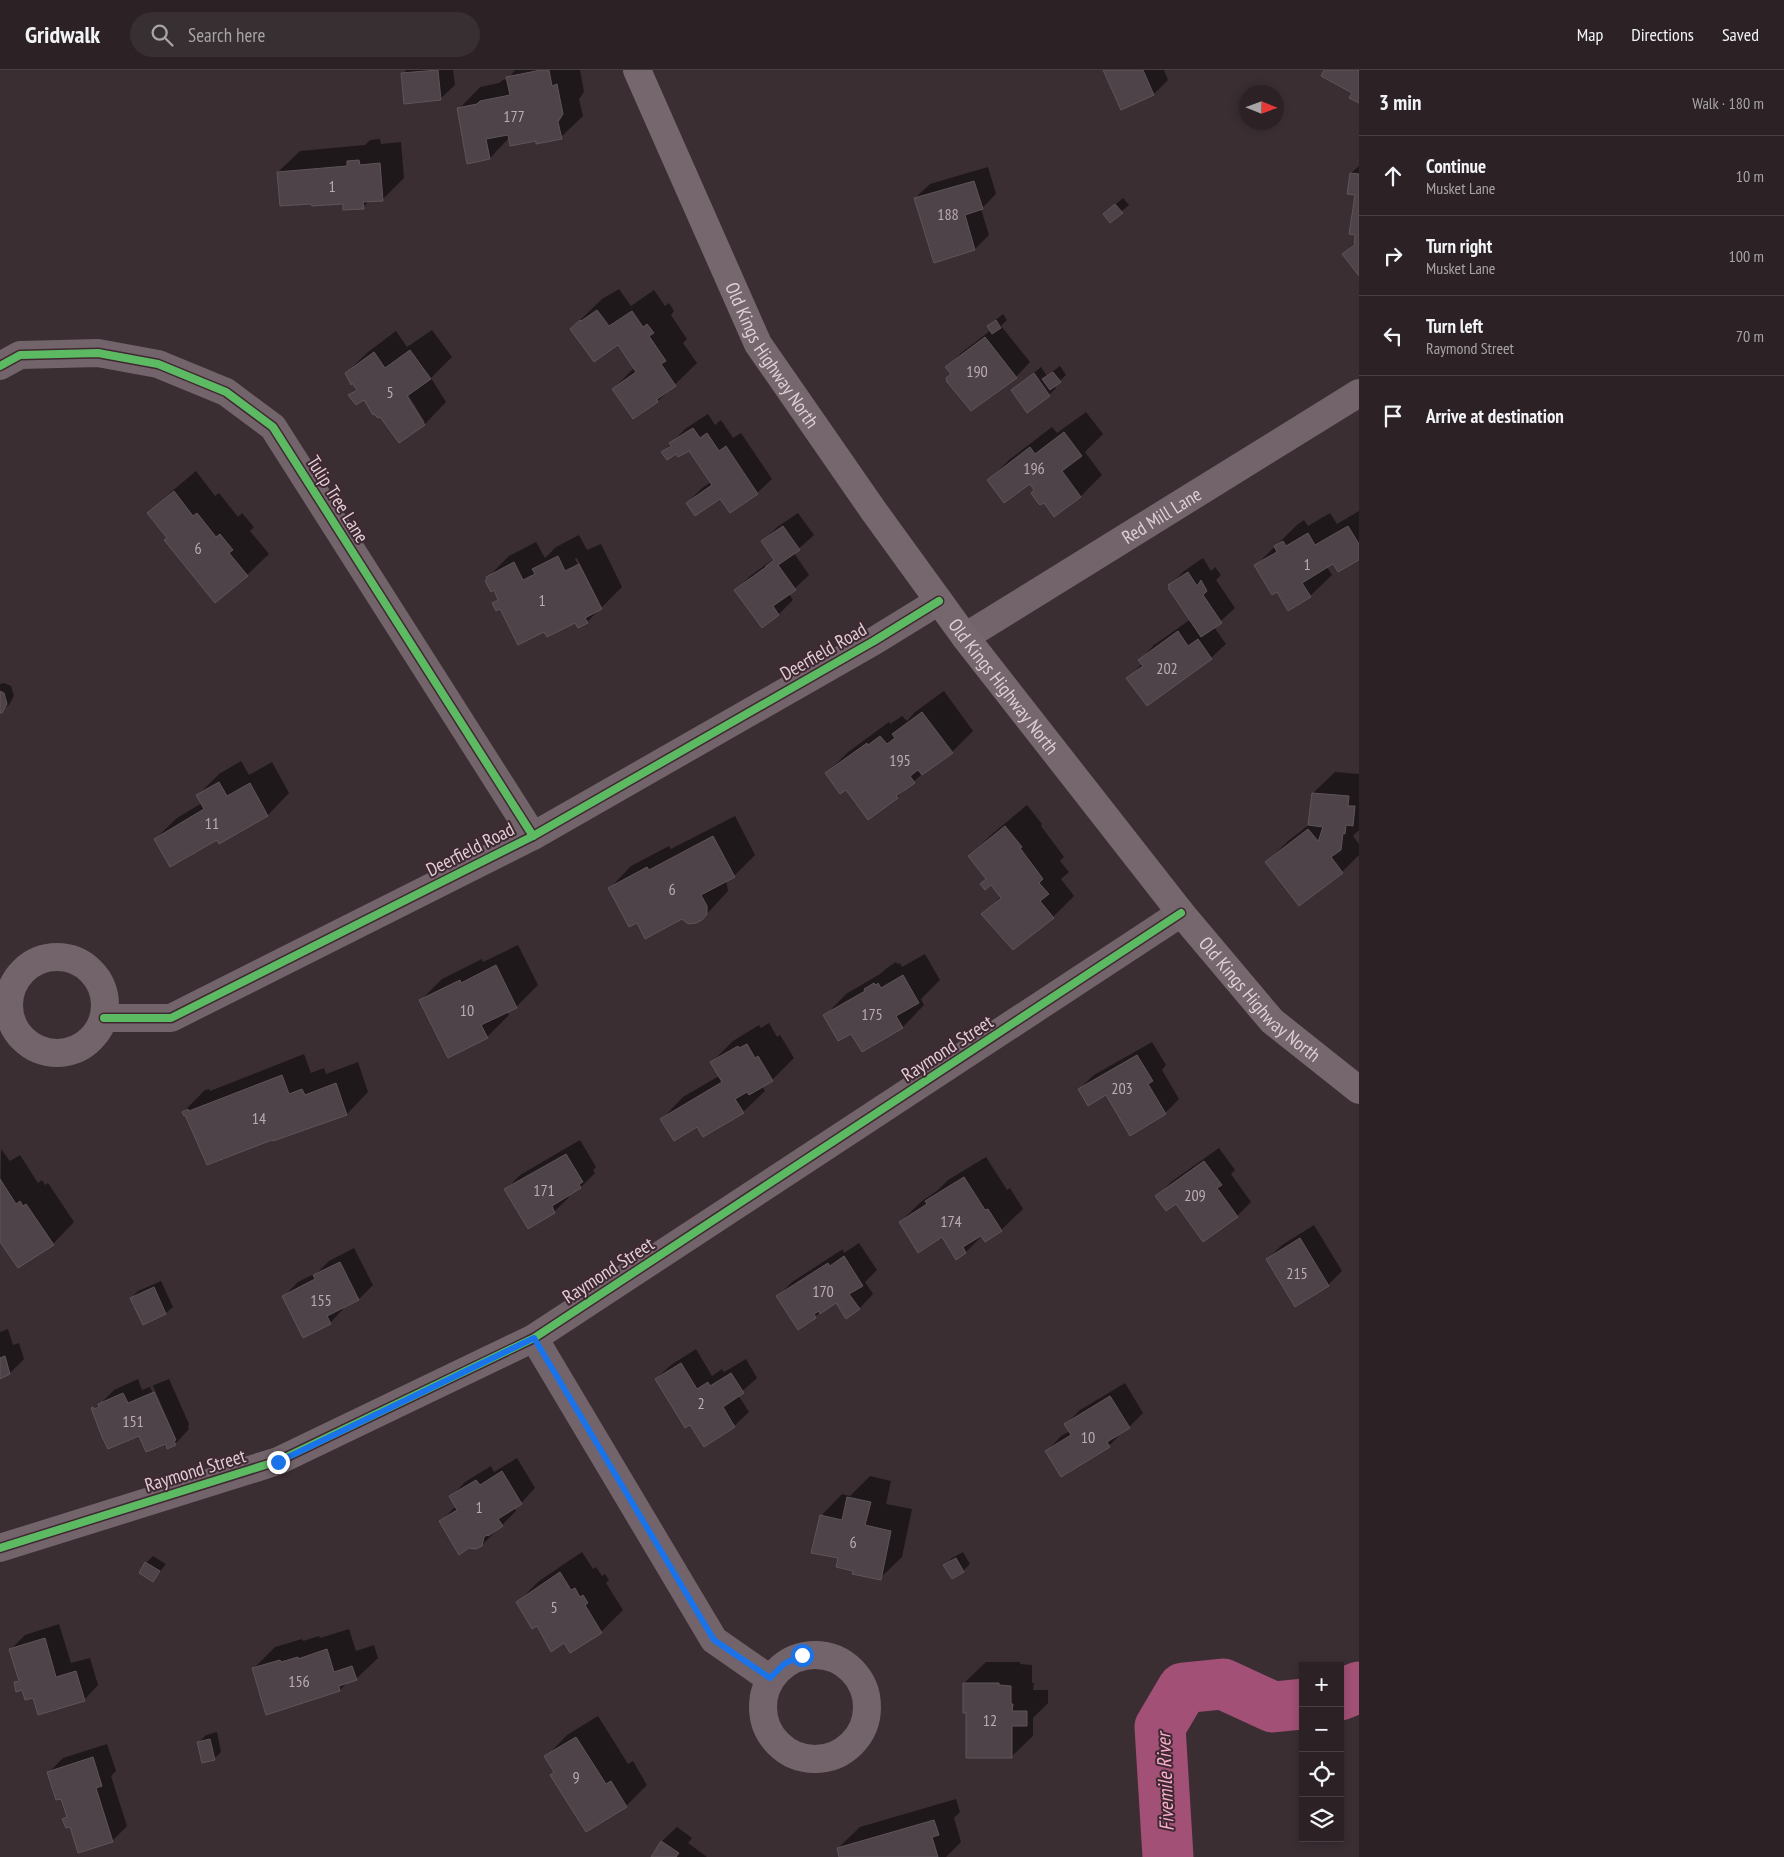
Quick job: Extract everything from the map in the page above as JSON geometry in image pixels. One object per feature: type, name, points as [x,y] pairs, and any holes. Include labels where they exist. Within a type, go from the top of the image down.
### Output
[{"type":"main road","name":"Old Kings Highway North","points":[[637,70],[758,344],[873,510],[965,637],[1181,913],[1272,1021],[1359,1090]]},
{"type":"street","name":"Tulip Tree Lane","points":[[0,366],[20,354],[98,353],[158,364],[226,392],[273,427],[533,836]]},
{"type":"street","name":"Red Mill Lane","points":[[965,637],[1359,392]]},
{"type":"street","name":"Deerfield Road","points":[[104,1018],[171,1018],[533,836],[874,641],[939,601]]},
{"type":"street","name":"Raymond Street","points":[[0,1548],[278,1462],[534,1338],[1181,913]]},
{"type":"street","points":[[534,1338],[714,1640],[770,1678]]},
{"type":"building","points":[[438,70],[441,100],[404,104],[401,73]]},
{"type":"building","points":[[549,70],[552,86],[557,84],[563,114],[558,122],[562,139],[510,146],[508,135],[486,139],[490,159],[467,164],[457,108],[510,95],[506,77]]},
{"type":"building","points":[[1103,70],[1143,70],[1154,95],[1121,110]]},
{"type":"building","points":[[1324,70],[1359,70],[1359,103],[1349,98],[1352,93],[1321,76]]},
{"type":"building","points":[[359,160],[360,165],[380,163],[383,201],[363,202],[364,209],[343,210],[343,204],[280,206],[277,172],[347,166],[347,161]]},
{"type":"building","points":[[1350,173],[1359,174],[1359,276],[1342,254],[1354,245],[1355,235],[1349,234],[1355,195],[1347,194]]},
{"type":"building","points":[[974,181],[983,209],[965,215],[975,250],[934,263],[914,198]]},
{"type":"building","points":[[1115,204],[1123,213],[1110,223],[1103,214]]},
{"type":"building","points":[[597,310],[609,326],[632,311],[643,327],[647,324],[654,333],[649,336],[666,361],[661,364],[676,386],[657,399],[658,402],[633,419],[612,389],[636,372],[618,345],[594,362],[570,329],[580,320]]},
{"type":"building","points":[[996,320],[1001,328],[992,334],[987,326]]},
{"type":"building","points":[[985,337],[1017,378],[971,411],[947,382],[946,378],[951,374],[945,367]]},
{"type":"building","points":[[410,350],[431,379],[407,396],[425,425],[399,443],[380,417],[378,418],[373,415],[364,400],[356,405],[348,395],[357,390],[352,383],[351,385],[345,373],[374,352],[385,368]]},
{"type":"building","points":[[1053,372],[1061,382],[1050,390],[1042,379]]},
{"type":"building","points":[[1034,373],[1050,396],[1027,413],[1011,390]]},
{"type":"building","points":[[693,428],[700,438],[707,433],[719,451],[726,446],[758,494],[730,513],[720,499],[695,516],[686,503],[712,485],[689,451],[678,457],[676,454],[667,460],[661,452],[671,446],[669,443]]},
{"type":"building","points":[[1064,432],[1082,456],[1062,471],[1081,497],[1054,517],[1044,503],[1040,505],[1037,502],[1031,493],[1034,490],[1030,484],[1004,503],[987,480],[1030,447],[1035,454]]},
{"type":"building","points":[[174,491],[193,516],[197,513],[216,537],[220,534],[233,550],[229,553],[248,576],[215,603],[164,540],[167,538],[147,513]]},
{"type":"building","points":[[783,526],[800,550],[778,565],[796,590],[773,606],[779,615],[762,628],[734,590],[774,560],[761,541]]},
{"type":"building","points":[[1348,526],[1359,544],[1359,560],[1338,572],[1333,564],[1302,583],[1311,597],[1288,611],[1277,592],[1272,595],[1254,565],[1277,552],[1274,546],[1283,541],[1286,546],[1308,533],[1315,545]]},
{"type":"building","points":[[558,556],[565,571],[579,564],[602,609],[585,618],[588,623],[578,628],[575,623],[547,637],[544,632],[518,645],[500,609],[496,611],[492,603],[498,600],[494,590],[491,592],[485,581],[486,577],[514,562],[523,580],[535,574],[532,569]]},
{"type":"building","points":[[1188,572],[1197,586],[1201,580],[1207,591],[1203,595],[1222,623],[1201,637],[1168,588],[1170,587],[1168,585]]},
{"type":"building","points":[[1178,631],[1188,646],[1198,639],[1212,659],[1147,706],[1126,678],[1143,666],[1138,660]]},
{"type":"building","points":[[0,691],[4,693],[7,704],[2,713],[0,713]]},
{"type":"building","points":[[922,712],[953,753],[922,775],[918,770],[910,776],[915,783],[896,796],[898,798],[868,820],[846,790],[840,794],[825,773],[880,736],[887,744],[895,738],[892,734]]},
{"type":"building","points":[[219,782],[227,796],[250,783],[268,816],[219,844],[217,840],[170,867],[154,839],[204,809],[196,795]]},
{"type":"building","points":[[1312,793],[1349,796],[1348,806],[1355,806],[1353,826],[1346,825],[1341,850],[1331,857],[1343,873],[1299,906],[1265,862],[1308,829],[1318,841],[1323,827],[1308,825]]},
{"type":"building","points":[[1005,826],[1022,847],[1020,848],[1043,879],[1039,883],[1049,894],[1040,901],[1054,918],[1013,950],[981,914],[1001,898],[991,885],[985,890],[980,884],[986,879],[968,856]]},
{"type":"building","points":[[713,836],[735,877],[701,895],[707,906],[707,914],[702,920],[688,924],[682,919],[645,939],[637,923],[629,927],[608,888],[647,867],[649,870]]},
{"type":"building","points":[[496,965],[517,1008],[481,1025],[488,1038],[448,1058],[419,1000],[460,980],[461,983]]},
{"type":"building","points":[[903,975],[919,1003],[896,1016],[903,1028],[862,1052],[851,1034],[838,1041],[823,1015],[865,991],[864,989],[874,983],[876,985],[878,983],[881,988]]},
{"type":"building","points":[[747,1044],[755,1058],[758,1056],[773,1081],[749,1095],[747,1092],[735,1099],[744,1113],[703,1137],[697,1127],[674,1141],[660,1119],[722,1082],[710,1062],[738,1046],[739,1048]]},
{"type":"building","points":[[1137,1055],[1153,1081],[1148,1084],[1166,1114],[1130,1136],[1106,1095],[1088,1106],[1078,1089]]},
{"type":"building","points":[[282,1075],[289,1094],[302,1089],[305,1095],[336,1083],[347,1115],[272,1140],[207,1165],[182,1112]]},
{"type":"building","points":[[566,1154],[583,1182],[579,1184],[581,1188],[552,1206],[555,1213],[528,1229],[504,1189]]},
{"type":"building","points":[[1204,1161],[1222,1185],[1217,1188],[1238,1217],[1203,1242],[1176,1204],[1166,1211],[1155,1196]]},
{"type":"building","points":[[964,1177],[985,1210],[988,1209],[1002,1231],[985,1242],[981,1236],[963,1247],[966,1253],[956,1260],[942,1237],[918,1253],[899,1222],[927,1204],[925,1201]]},
{"type":"building","points":[[0,1179],[16,1204],[20,1201],[23,1206],[26,1204],[54,1245],[18,1268],[0,1242]]},
{"type":"building","points":[[1300,1238],[1329,1286],[1295,1307],[1266,1259]]},
{"type":"building","points":[[844,1256],[863,1286],[849,1294],[860,1309],[846,1319],[836,1303],[820,1314],[819,1311],[814,1314],[816,1318],[798,1330],[776,1296],[828,1263],[830,1266]]},
{"type":"building","points":[[340,1262],[359,1300],[327,1316],[331,1324],[303,1338],[282,1296],[315,1279],[313,1275]]},
{"type":"building","points":[[154,1287],[166,1314],[143,1325],[130,1298]]},
{"type":"building","points":[[5,1356],[10,1374],[0,1379],[0,1358]]},
{"type":"building","points":[[681,1363],[697,1389],[708,1382],[710,1386],[731,1373],[744,1393],[723,1407],[735,1427],[704,1447],[690,1425],[685,1428],[655,1379]]},
{"type":"building","points":[[154,1392],[176,1440],[174,1441],[176,1445],[167,1449],[166,1444],[146,1452],[139,1436],[108,1449],[91,1408],[99,1407],[98,1404],[123,1393],[128,1403]]},
{"type":"building","points":[[1110,1396],[1130,1428],[1107,1442],[1110,1447],[1061,1477],[1045,1451],[1071,1435],[1064,1424]]},
{"type":"building","points":[[502,1471],[522,1504],[498,1519],[503,1526],[484,1537],[482,1546],[476,1549],[469,1548],[459,1555],[439,1521],[457,1510],[449,1496],[476,1480],[480,1485]]},
{"type":"building","points":[[847,1497],[871,1502],[865,1525],[891,1531],[881,1580],[852,1574],[853,1571],[836,1567],[838,1558],[811,1553],[820,1515],[842,1520]]},
{"type":"building","points":[[956,1558],[964,1572],[952,1579],[943,1565]]},
{"type":"building","points":[[145,1562],[160,1571],[153,1582],[139,1573]]},
{"type":"building","points":[[560,1572],[571,1590],[575,1588],[580,1597],[583,1595],[588,1603],[585,1605],[602,1633],[570,1653],[564,1643],[551,1652],[537,1626],[532,1629],[516,1602]]},
{"type":"building","points":[[45,1638],[56,1677],[76,1671],[85,1701],[38,1715],[33,1698],[25,1700],[22,1690],[16,1692],[14,1682],[19,1681],[9,1649]]},
{"type":"building","points":[[327,1649],[334,1672],[352,1666],[357,1680],[339,1686],[340,1691],[266,1715],[252,1668],[280,1660],[281,1662],[298,1657],[298,1659]]},
{"type":"building","points":[[963,1683],[999,1683],[999,1685],[1011,1686],[1012,1711],[1027,1711],[1027,1726],[1012,1726],[1012,1758],[966,1758],[966,1713],[963,1713]]},
{"type":"building","points":[[576,1737],[606,1784],[611,1781],[627,1807],[586,1832],[550,1775],[554,1772],[544,1756]]},
{"type":"building","points":[[210,1739],[215,1760],[202,1763],[197,1742]]},
{"type":"building","points":[[93,1757],[102,1786],[96,1788],[113,1842],[78,1853],[70,1827],[66,1828],[62,1819],[67,1817],[61,1799],[56,1800],[47,1772]]},
{"type":"building","points":[[934,1820],[939,1835],[932,1837],[938,1857],[839,1857],[837,1848]]},
{"type":"building","points":[[661,1841],[679,1853],[676,1857],[651,1857]]},
{"type":"waterway","name":"Fivemile River","points":[[1168,1857],[1160,1727],[1183,1688],[1223,1684],[1273,1707],[1299,1704]]},
{"type":"waterway","name":"Fivemile River","points":[[1344,1693],[1359,1687]]},
{"type":"cycle path","points":[[0,366],[20,355],[98,353],[158,364],[226,392],[273,427],[533,836]]},
{"type":"cycle path","points":[[104,1018],[171,1018],[533,836],[874,641],[939,601]]},
{"type":"cycle path","points":[[0,1548],[278,1461],[534,1338],[1181,913]]},
{"type":"route","points":[[278,1462],[534,1338],[714,1640],[770,1678],[784,1664],[802,1655]]}]
